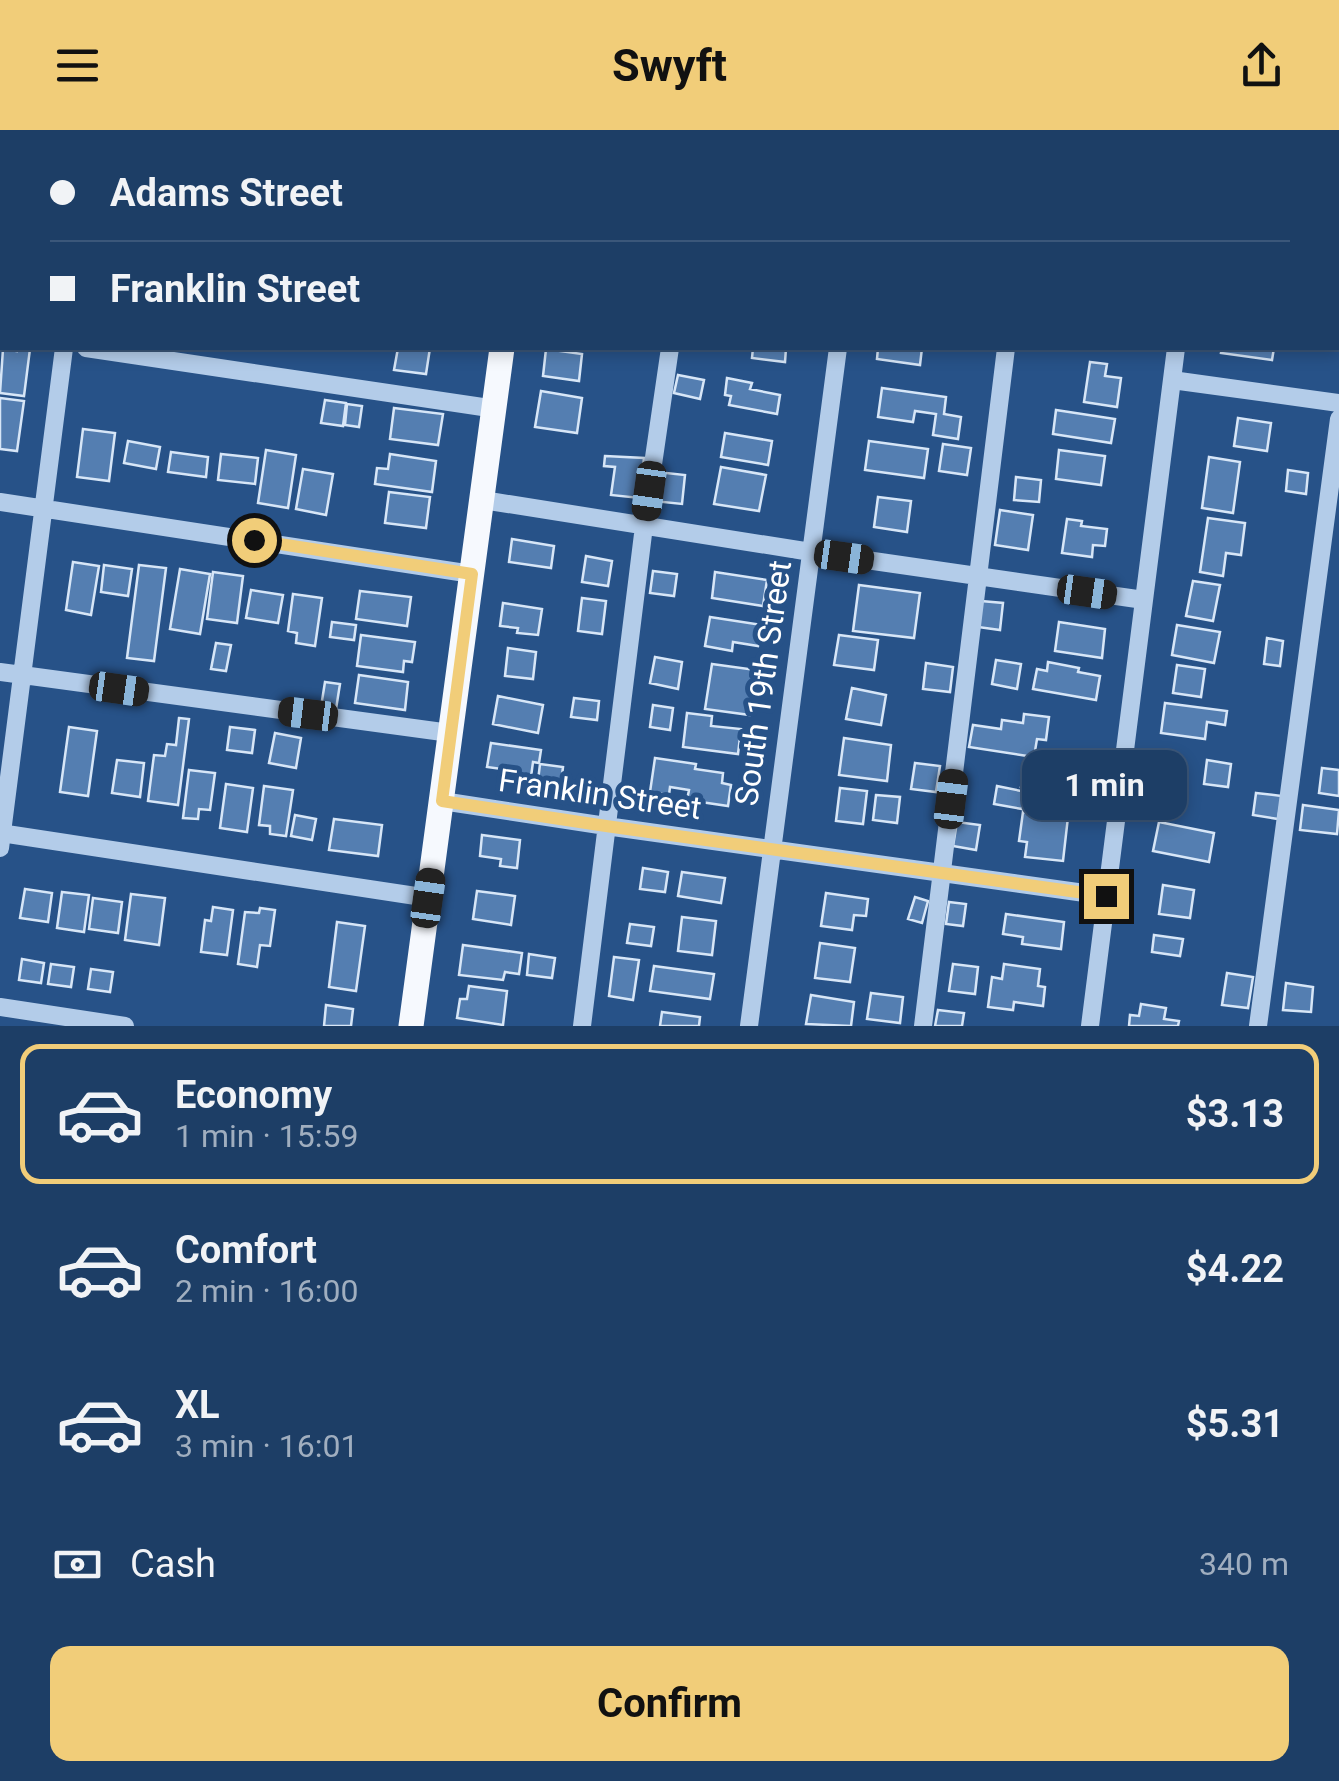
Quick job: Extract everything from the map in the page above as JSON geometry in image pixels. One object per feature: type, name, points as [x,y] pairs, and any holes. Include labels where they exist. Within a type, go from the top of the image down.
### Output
[{"type":"main road","points":[[411,1026],[502,350]]},
{"type":"street","points":[[64,350],[1,838],[428,898]]},
{"type":"street","points":[[99,350],[496,409]]},
{"type":"street","points":[[582,1026],[670,350]]},
{"type":"street","name":"South 19th Street","points":[[749,1026],[838,350]]},
{"type":"street","points":[[923,1026],[1006,350]]},
{"type":"street","points":[[1090,1026],[1176,350]]},
{"type":"street","points":[[1172,380],[1339,403]]},
{"type":"street","points":[[1258,1026],[1339,419]]},
{"type":"street","points":[[483,500],[1144,600]]},
{"type":"street","points":[[0,502],[472,574]]},
{"type":"street","points":[[0,672],[450,733]]},
{"type":"street","name":"Franklin Street","points":[[442,801],[1106,896]]},
{"type":"street","points":[[0,1008],[125,1026]]},
{"type":"building","points":[[3,350],[30,350],[24,396],[0,393]]},
{"type":"building","points":[[398,350],[430,350],[426,374],[394,370]]},
{"type":"building","points":[[546,350],[582,354],[579,381],[543,376]]},
{"type":"building","points":[[753,350],[786,350],[785,362],[752,358]]},
{"type":"building","points":[[878,350],[922,350],[920,365],[877,359]]},
{"type":"building","points":[[1222,350],[1274,350],[1272,360],[1221,353]]},
{"type":"building","points":[[1090,362],[1107,364],[1105,376],[1121,378],[1117,407],[1084,402]]},
{"type":"building","points":[[678,375],[704,380],[700,399],[674,393]]},
{"type":"building","points":[[727,378],[752,383],[750,389],[780,395],[777,414],[729,405],[731,396],[725,395]]},
{"type":"building","points":[[882,388],[946,397],[944,414],[961,417],[958,439],[933,435],[936,414],[915,411],[913,422],[878,417]]},
{"type":"building","points":[[541,391],[582,398],[577,433],[535,427]]},
{"type":"building","points":[[0,398],[24,401],[17,451],[0,449]]},
{"type":"building","points":[[325,400],[346,403],[343,426],[321,423]]},
{"type":"building","points":[[347,404],[362,406],[359,427],[345,425]]},
{"type":"building","points":[[394,408],[443,414],[438,445],[390,439]]},
{"type":"building","points":[[1056,410],[1115,419],[1111,443],[1053,434]]},
{"type":"building","points":[[1238,418],[1271,423],[1267,451],[1234,446]]},
{"type":"building","points":[[83,429],[115,433],[109,481],[77,477]]},
{"type":"building","points":[[725,433],[772,441],[768,465],[721,457]]},
{"type":"building","points":[[128,441],[160,447],[156,469],[124,463]]},
{"type":"building","points":[[869,441],[928,449],[924,478],[865,470]]},
{"type":"building","points":[[943,444],[971,448],[967,475],[939,471]]},
{"type":"building","points":[[266,450],[296,455],[288,508],[258,503]]},
{"type":"building","points":[[1059,450],[1105,456],[1101,485],[1056,479]]},
{"type":"building","points":[[171,452],[208,457],[206,477],[168,472]]},
{"type":"building","points":[[221,454],[258,458],[255,484],[218,480]]},
{"type":"building","points":[[390,454],[436,461],[432,492],[375,484],[377,468],[388,469]]},
{"type":"building","points":[[605,456],[644,458],[639,498],[611,495],[615,467],[604,466]]},
{"type":"building","points":[[1209,457],[1240,462],[1233,513],[1202,508]]},
{"type":"building","points":[[721,467],[766,475],[759,511],[714,504]]},
{"type":"building","points":[[303,469],[333,474],[326,515],[296,509]]},
{"type":"building","points":[[1288,470],[1308,473],[1306,494],[1286,491]]},
{"type":"building","points":[[657,472],[685,475],[682,504],[653,501]]},
{"type":"building","points":[[1016,477],[1041,480],[1039,502],[1014,500]]},
{"type":"building","points":[[389,492],[430,497],[426,528],[385,523]]},
{"type":"building","points":[[878,497],[911,501],[907,532],[874,527]]},
{"type":"building","points":[[1000,510],[1033,515],[1028,550],[995,545]]},
{"type":"building","points":[[1208,518],[1245,523],[1241,555],[1226,553],[1223,576],[1200,572]]},
{"type":"building","points":[[1067,519],[1082,521],[1081,526],[1107,529],[1105,546],[1093,545],[1092,557],[1062,553]]},
{"type":"building","points":[[512,539],[554,546],[551,568],[509,562]]},
{"type":"building","points":[[586,556],[612,561],[608,586],[582,582]]},
{"type":"building","points":[[73,562],[99,566],[91,615],[66,610]]},
{"type":"building","points":[[104,565],[132,569],[128,596],[101,592]]},
{"type":"building","points":[[139,565],[166,568],[154,661],[127,658]]},
{"type":"building","points":[[180,569],[210,574],[200,634],[170,629]]},
{"type":"building","points":[[653,571],[677,574],[674,596],[650,593]]},
{"type":"building","points":[[213,572],[243,576],[237,623],[207,619]]},
{"type":"building","points":[[715,572],[767,580],[763,606],[712,598]]},
{"type":"building","points":[[1193,581],[1220,585],[1213,621],[1186,616]]},
{"type":"building","points":[[859,585],[920,593],[914,638],[853,631]]},
{"type":"building","points":[[251,590],[283,595],[278,623],[246,618]]},
{"type":"building","points":[[360,591],[411,597],[407,626],[356,619]]},
{"type":"building","points":[[293,594],[322,598],[315,646],[296,643],[297,633],[288,631]]},
{"type":"building","points":[[582,598],[606,601],[602,634],[578,631]]},
{"type":"building","points":[[981,601],[1003,603],[1000,630],[978,627]]},
{"type":"building","points":[[503,603],[542,609],[538,635],[500,626]]},
{"type":"building","points":[[710,617],[762,625],[758,646],[733,642],[732,651],[705,646]]},
{"type":"building","points":[[332,622],[356,625],[354,640],[330,637]]},
{"type":"building","points":[[1059,622],[1105,629],[1102,658],[1055,651]]},
{"type":"building","points":[[1177,625],[1220,632],[1214,663],[1172,655]]},
{"type":"building","points":[[361,635],[415,642],[412,662],[404,661],[403,672],[357,666]]},
{"type":"building","points":[[839,635],[878,640],[874,670],[834,665]]},
{"type":"building","points":[[1267,638],[1283,641],[1280,666],[1264,664]]},
{"type":"building","points":[[216,643],[231,645],[226,671],[211,669]]},
{"type":"building","points":[[508,648],[536,652],[533,679],[505,676]]},
{"type":"building","points":[[655,657],[682,662],[678,689],[650,683]]},
{"type":"building","points":[[996,660],[1021,664],[1017,689],[992,684]]},
{"type":"building","points":[[1048,662],[1100,676],[1096,700],[1033,689],[1037,669],[1047,671]]},
{"type":"building","points":[[926,663],[953,667],[950,692],[923,689]]},
{"type":"building","points":[[712,664],[756,670],[750,715],[705,709]]},
{"type":"building","points":[[1177,665],[1205,669],[1201,697],[1173,693]]},
{"type":"building","points":[[359,675],[408,682],[405,710],[355,703]]},
{"type":"building","points":[[325,682],[340,684],[336,709],[321,707]]},
{"type":"building","points":[[852,688],[886,695],[881,725],[846,719]]},
{"type":"building","points":[[498,696],[543,705],[538,733],[493,724]]},
{"type":"building","points":[[574,698],[599,701],[597,720],[571,717]]},
{"type":"building","points":[[1165,703],[1227,711],[1225,725],[1207,722],[1205,739],[1161,733]]},
{"type":"building","points":[[653,705],[673,708],[670,730],[650,727]]},
{"type":"building","points":[[687,713],[712,716],[711,726],[741,729],[738,754],[683,747]]},
{"type":"building","points":[[1024,714],[1049,717],[1046,740],[1037,739],[1034,757],[969,747],[973,725],[1001,729],[1002,720],[1023,723]]},
{"type":"building","points":[[179,718],[189,719],[178,805],[148,801],[154,755],[165,756],[167,744],[176,745]]},
{"type":"building","points":[[69,727],[97,731],[88,796],[60,792]]},
{"type":"building","points":[[230,727],[255,730],[252,753],[227,750]]},
{"type":"building","points":[[275,733],[301,738],[296,768],[269,763]]},
{"type":"building","points":[[844,738],[891,745],[887,781],[839,775]]},
{"type":"building","points":[[491,743],[541,750],[539,763],[533,762],[530,784],[500,780],[502,769],[487,767]]},
{"type":"building","points":[[655,758],[723,773],[722,783],[731,785],[728,806],[687,800],[689,790],[670,787],[669,795],[650,792]]},
{"type":"building","points":[[117,760],[144,763],[140,797],[112,793]]},
{"type":"building","points":[[1207,760],[1231,764],[1228,787],[1204,784]]},
{"type":"building","points":[[1026,762],[1075,771],[1071,796],[1021,787]]},
{"type":"building","points":[[915,763],[940,766],[936,792],[911,789]]},
{"type":"building","points":[[540,764],[563,767],[560,792],[537,789]]},
{"type":"building","points":[[1322,768],[1339,770],[1339,796],[1319,793]]},
{"type":"building","points":[[189,770],[215,773],[210,810],[199,809],[198,819],[183,818]]},
{"type":"building","points":[[226,784],[253,788],[247,832],[220,828]]},
{"type":"building","points":[[264,786],[293,790],[286,836],[270,834],[270,826],[259,825]]},
{"type":"building","points":[[997,786],[1026,792],[1022,809],[994,804]]},
{"type":"building","points":[[840,788],[867,791],[863,824],[836,821]]},
{"type":"building","points":[[1256,793],[1282,796],[1278,819],[1253,815]]},
{"type":"building","points":[[876,795],[900,797],[897,823],[873,820]]},
{"type":"building","points":[[1303,805],[1339,810],[1337,834],[1300,830]]},
{"type":"building","points":[[1023,812],[1068,817],[1063,861],[1025,857],[1027,842],[1019,841]]},
{"type":"building","points":[[295,815],[316,819],[312,840],[291,836]]},
{"type":"building","points":[[334,819],[382,825],[378,856],[329,850]]},
{"type":"building","points":[[957,822],[980,825],[976,850],[953,846]]},
{"type":"building","points":[[1159,822],[1214,833],[1209,862],[1153,851]]},
{"type":"building","points":[[482,835],[520,840],[517,868],[500,866],[501,859],[480,856]]},
{"type":"building","points":[[643,868],[668,872],[665,892],[640,889]]},
{"type":"building","points":[[682,872],[725,878],[721,903],[678,896]]},
{"type":"building","points":[[1163,885],[1194,890],[1190,918],[1159,914]]},
{"type":"building","points":[[25,889],[52,893],[48,922],[20,918]]},
{"type":"building","points":[[477,891],[515,896],[511,925],[473,919]]},
{"type":"building","points":[[62,892],[89,895],[84,932],[57,928]]},
{"type":"building","points":[[826,893],[868,899],[866,916],[854,915],[852,930],[821,926]]},
{"type":"building","points":[[131,894],[165,898],[159,945],[125,940]]},
{"type":"building","points":[[915,897],[928,901],[922,923],[908,919]]},
{"type":"building","points":[[93,898],[122,902],[118,933],[89,929]]},
{"type":"building","points":[[949,902],[966,904],[963,926],[946,924]]},
{"type":"building","points":[[213,907],[233,910],[227,955],[201,952],[205,920],[211,921]]},
{"type":"building","points":[[260,908],[275,910],[270,946],[260,945],[257,967],[238,964],[245,912],[259,913]]},
{"type":"building","points":[[1006,914],[1064,922],[1061,949],[1022,944],[1023,937],[1003,934]]},
{"type":"building","points":[[682,917],[716,921],[712,955],[678,951]]},
{"type":"building","points":[[337,922],[365,926],[356,991],[329,987]]},
{"type":"building","points":[[630,924],[654,927],[651,946],[627,943]]},
{"type":"building","points":[[1154,935],[1183,939],[1180,956],[1152,952]]},
{"type":"building","points":[[820,943],[855,948],[850,982],[815,978]]},
{"type":"building","points":[[463,945],[522,953],[519,974],[505,972],[503,980],[459,975]]},
{"type":"building","points":[[529,954],[555,958],[552,978],[527,975]]},
{"type":"building","points":[[614,957],[639,960],[633,1000],[609,996]]},
{"type":"building","points":[[22,959],[44,963],[41,983],[19,980]]},
{"type":"building","points":[[51,964],[74,967],[71,987],[48,984]]},
{"type":"building","points":[[953,964],[978,967],[975,994],[949,991]]},
{"type":"building","points":[[1004,964],[1040,969],[1038,986],[1045,987],[1043,1006],[1014,1002],[1013,1010],[988,1007],[992,977],[1002,979]]},
{"type":"building","points":[[654,966],[714,974],[710,999],[650,991]]},
{"type":"building","points":[[91,969],[113,972],[110,992],[88,989]]},
{"type":"building","points":[[1227,973],[1253,977],[1248,1008],[1222,1005]]},
{"type":"building","points":[[1286,983],[1313,987],[1311,1012],[1283,1010]]},
{"type":"building","points":[[469,986],[507,991],[503,1025],[457,1018],[460,999],[467,999]]},
{"type":"building","points":[[871,993],[903,997],[900,1023],[867,1019]]},
{"type":"building","points":[[811,995],[854,1002],[851,1026],[806,1024]]},
{"type":"building","points":[[1141,1004],[1166,1008],[1164,1019],[1179,1021],[1178,1026],[1129,1026],[1130,1015],[1139,1016]]},
{"type":"building","points":[[326,1005],[353,1009],[351,1026],[324,1026]]},
{"type":"building","points":[[938,1010],[964,1013],[962,1026],[935,1026]]},
{"type":"building","points":[[662,1012],[700,1017],[699,1026],[660,1026]]},
{"type":"route","points":[[254,540],[472,574],[442,801],[1106,896]]}]
